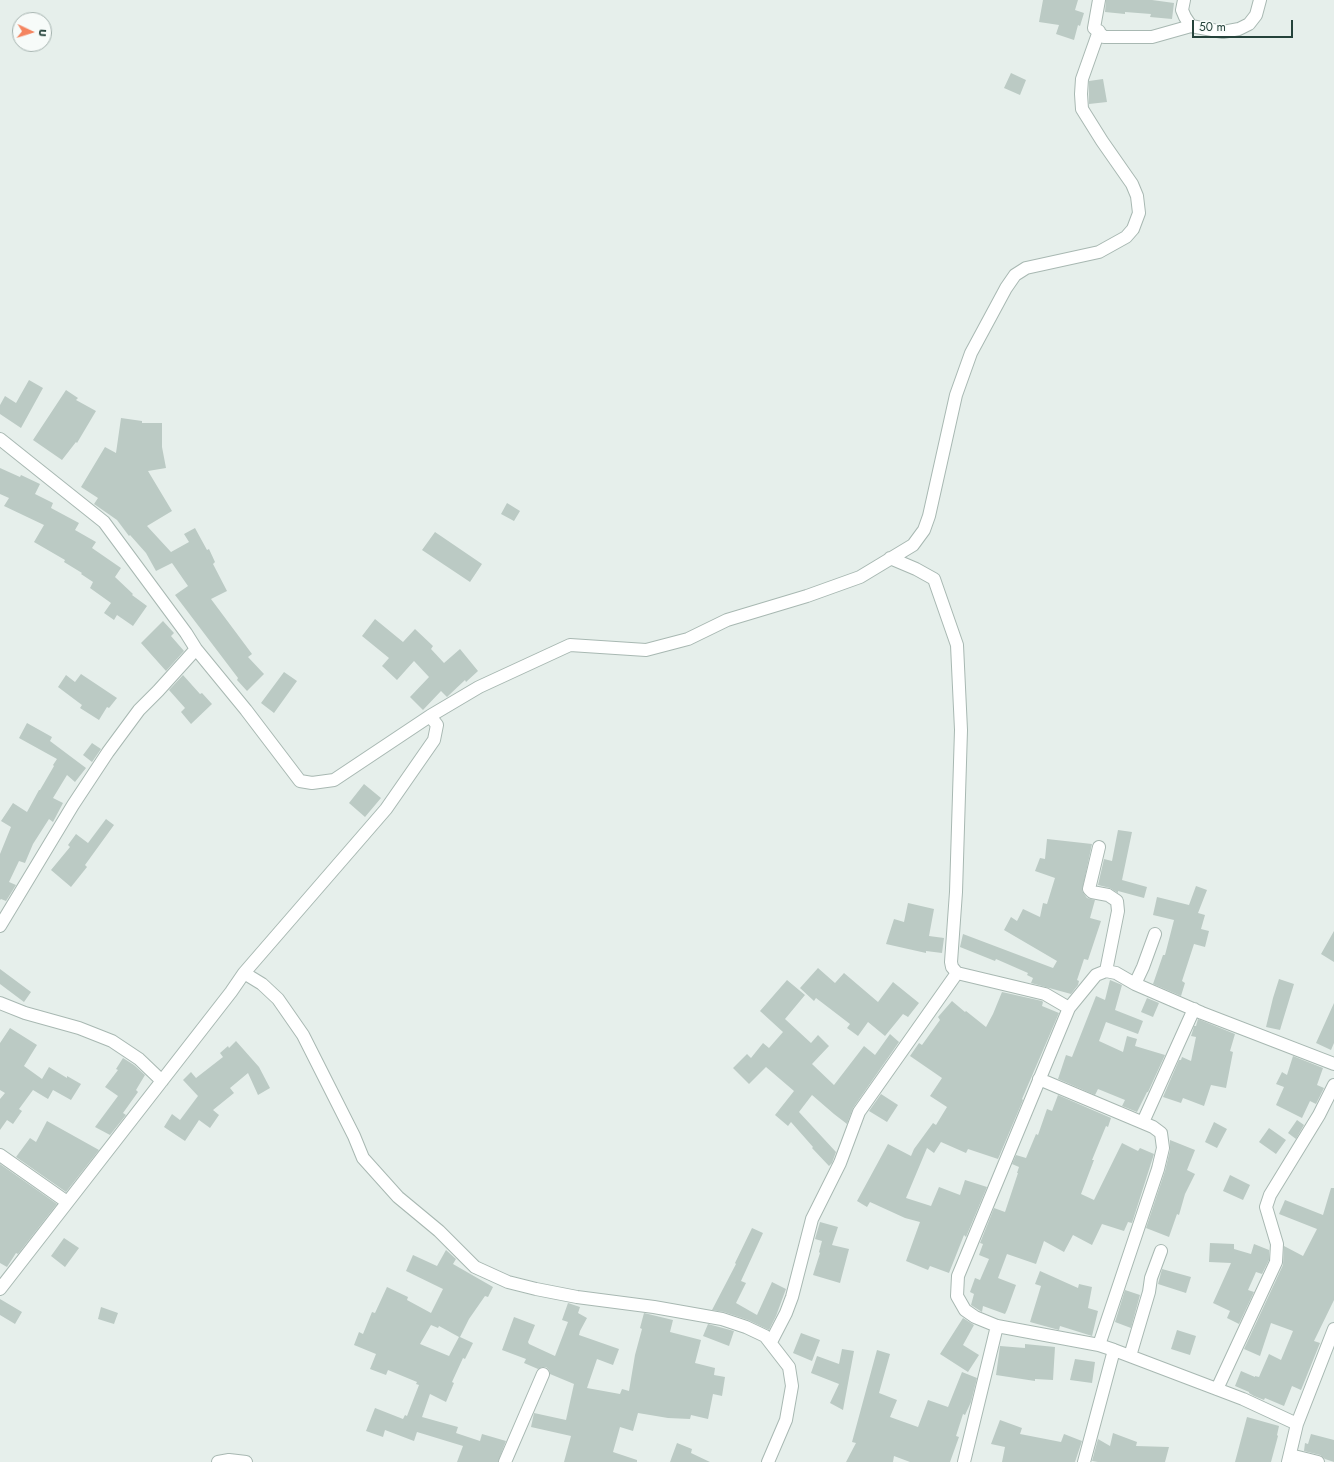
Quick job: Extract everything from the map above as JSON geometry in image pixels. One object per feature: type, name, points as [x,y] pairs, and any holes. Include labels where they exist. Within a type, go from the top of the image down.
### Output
[{"type":"street","points":[[1099,0],[1094,28],[1104,37],[1152,37],[1191,26],[1223,32],[1239,29],[1249,24],[1256,15],[1260,0]]},
{"type":"street","points":[[1184,0],[1182,10],[1191,26]]},
{"type":"street","points":[[0,439],[104,522],[186,633],[196,649],[246,710],[300,781],[312,783],[334,780],[430,716],[479,687],[570,645],[646,650],[688,639],[727,620],[806,596],[860,576],[913,545],[924,530],[929,516],[956,395],[972,353],[1006,288],[1015,275],[1026,268],[1100,252],[1126,238],[1133,229],[1139,213],[1137,196],[1132,184],[1082,109],[1082,79],[1099,32]]},
{"type":"street","points":[[890,558],[916,568],[934,579],[957,645],[961,730],[952,966],[958,973],[1045,994],[1069,1008]]},
{"type":"street","points":[[0,926],[73,805],[108,752],[139,710],[196,649]]},
{"type":"street","points":[[0,1289],[231,992],[244,973],[386,810],[434,740],[437,725],[430,716]]},
{"type":"street","points":[[1099,847],[1089,889],[1092,892],[1108,895],[1117,901],[1118,911],[1106,971]]},
{"type":"street","points":[[1135,984],[1155,934]]},
{"type":"street","points":[[1297,1424],[1217,1389],[1099,1345],[997,1326],[975,1317],[965,1310],[957,1296],[958,1276],[1069,1008],[1096,976],[1106,971],[1116,973],[1135,984],[1194,1009],[1334,1064]]},
{"type":"street","points":[[244,973],[262,984],[278,999],[303,1035],[354,1136],[363,1158],[398,1197],[439,1231],[475,1267],[508,1282],[536,1289],[722,1319],[746,1327],[765,1336],[789,1367],[792,1386],[786,1420],[768,1462]]},
{"type":"street","points":[[771,1342],[786,1313],[792,1297],[812,1219],[840,1163],[859,1112],[958,973]]},
{"type":"street","points":[[0,1003],[25,1013],[79,1028],[112,1041],[139,1059],[162,1081]]},
{"type":"street","points":[[1143,1122],[1194,1009]]},
{"type":"street","points":[[1039,1079],[1153,1126],[1161,1133],[1163,1148],[1158,1169],[1099,1345]]},
{"type":"street","points":[[1217,1389],[1276,1262],[1277,1244],[1266,1207],[1270,1195],[1319,1115],[1334,1085]]},
{"type":"street","points":[[0,1155],[67,1202]]},
{"type":"street","points":[[1130,1356],[1151,1278],[1161,1251]]},
{"type":"street","points":[[964,1462],[997,1326]]},
{"type":"street","points":[[1318,1462],[1289,1458],[1297,1424],[1334,1329]]},
{"type":"street","points":[[1084,1462],[1114,1350]]},
{"type":"street","points":[[505,1462],[543,1374]]},
{"type":"street","points":[[218,1462],[229,1460],[246,1462]]},
{"type":"building","points":[[1043,0],[1078,0],[1075,10],[1084,13],[1080,26],[1078,25],[1074,40],[1056,34],[1059,25],[1039,22]]},
{"type":"building","points":[[1106,0],[1152,0],[1174,3],[1172,19],[1150,17],[1151,14],[1105,12]]},
{"type":"building","points":[[1011,73],[1026,80],[1020,95],[1004,88]]},
{"type":"building","points":[[1103,79],[1107,102],[1089,104],[1089,81]]},
{"type":"building","points":[[29,380],[43,388],[21,428],[0,414],[0,405],[5,396],[16,403]]},
{"type":"building","points":[[66,390],[78,398],[76,400],[96,411],[77,443],[76,442],[62,460],[33,440]]},
{"type":"building","points":[[121,418],[142,421],[142,423],[162,423],[162,447],[166,468],[148,471],[172,511],[147,526],[171,552],[189,542],[184,534],[195,528],[207,550],[209,549],[215,562],[213,564],[227,591],[211,599],[252,654],[248,657],[264,674],[247,691],[237,680],[238,678],[175,595],[188,586],[172,563],[156,571],[146,553],[130,535],[129,536],[117,520],[94,504],[98,498],[81,487],[105,447],[116,453]]},
{"type":"building","points":[[0,468],[20,477],[21,475],[40,484],[35,494],[53,503],[51,508],[79,523],[75,530],[96,542],[92,548],[121,568],[115,577],[133,594],[132,595],[147,606],[133,626],[117,615],[114,620],[104,613],[111,603],[90,588],[93,582],[64,562],[65,560],[34,542],[44,525],[4,506],[9,498],[0,494]]},
{"type":"building","points":[[507,503],[520,511],[514,521],[501,514]]},
{"type":"building","points":[[435,532],[482,564],[470,582],[422,550]]},
{"type":"building","points":[[375,619],[403,642],[415,629],[433,646],[431,649],[444,663],[460,649],[478,671],[466,682],[465,680],[447,697],[441,691],[423,710],[410,697],[429,677],[414,661],[397,680],[382,666],[389,658],[362,636]]},
{"type":"building","points":[[163,621],[174,633],[171,636],[184,651],[166,671],[141,643]]},
{"type":"building","points":[[284,672],[297,681],[274,713],[261,703]]},
{"type":"building","points":[[81,674],[117,698],[109,708],[107,707],[99,720],[80,708],[82,705],[58,687],[66,675],[75,682]]},
{"type":"building","points":[[183,675],[200,694],[202,693],[212,704],[191,724],[181,712],[185,708],[169,690]]},
{"type":"building","points":[[27,723],[52,737],[50,741],[86,768],[75,782],[67,775],[53,798],[63,803],[53,822],[49,819],[33,844],[25,863],[19,861],[9,882],[16,885],[6,901],[0,900],[0,854],[11,827],[1,821],[13,803],[27,812],[57,759],[19,738]]},
{"type":"building","points":[[92,743],[101,749],[92,762],[83,755]]},
{"type":"building","points":[[364,784],[381,798],[365,817],[349,803]]},
{"type":"building","points":[[106,819],[114,825],[85,865],[87,867],[71,887],[51,870],[70,847],[68,845],[76,834],[88,843]]},
{"type":"building","points":[[1118,830],[1132,832],[1122,880],[1147,887],[1144,898],[1118,891],[1118,893],[1110,888],[1098,885],[1104,859],[1112,861]]},
{"type":"building","points":[[1047,839],[1092,844],[1082,891],[1087,898],[1095,900],[1090,918],[1101,921],[1088,960],[1084,959],[1077,980],[1079,981],[1078,985],[1071,994],[1031,983],[1033,978],[1027,975],[1028,973],[996,959],[995,961],[960,947],[963,934],[1053,968],[1057,961],[1004,930],[1011,917],[1017,921],[1023,909],[1040,917],[1043,903],[1047,904],[1055,878],[1035,871],[1040,858],[1045,859]]},
{"type":"building","points":[[1196,886],[1207,890],[1198,913],[1205,915],[1201,929],[1209,931],[1205,947],[1194,944],[1182,981],[1185,983],[1181,996],[1153,984],[1163,955],[1165,955],[1174,920],[1153,915],[1157,897],[1189,905]]},
{"type":"building","points":[[908,903],[934,909],[929,936],[944,938],[942,953],[926,951],[926,953],[886,944],[894,919],[904,922]]},
{"type":"building","points":[[1334,931],[1334,962],[1321,954]]},
{"type":"building","points":[[818,968],[835,983],[844,973],[878,1002],[893,982],[919,1003],[908,1017],[903,1014],[885,1036],[868,1022],[858,1036],[847,1028],[850,1024],[816,998],[814,1001],[800,988]]},
{"type":"building","points":[[0,969],[31,992],[24,1002],[0,984]]},
{"type":"building","points":[[1279,979],[1294,984],[1280,1030],[1266,1027]]},
{"type":"building","points":[[787,980],[805,995],[785,1019],[811,1043],[818,1035],[829,1046],[812,1064],[834,1085],[864,1046],[875,1055],[890,1034],[899,1042],[853,1108],[847,1124],[812,1095],[799,1112],[836,1152],[832,1163],[829,1166],[791,1122],[788,1126],[775,1115],[794,1091],[766,1067],[749,1084],[733,1068],[747,1054],[751,1058],[763,1043],[769,1048],[783,1032],[760,1011]]},
{"type":"building","points":[[1110,980],[1122,985],[1115,1010],[1143,1021],[1138,1034],[1106,1022],[1099,1041],[1123,1052],[1127,1036],[1137,1039],[1135,1046],[1165,1055],[1137,1112],[1122,1106],[1125,1100],[1098,1089],[1095,1095],[1058,1079],[1066,1055],[1072,1057],[1096,996],[1105,1000]]},
{"type":"building","points":[[1002,992],[1042,1001],[1042,1006],[1059,1013],[998,1159],[968,1149],[966,1153],[941,1142],[934,1153],[927,1148],[906,1198],[931,1206],[939,1187],[960,1195],[965,1180],[987,1187],[966,1237],[964,1235],[949,1273],[930,1266],[928,1270],[906,1261],[920,1222],[905,1218],[870,1202],[867,1207],[857,1201],[888,1144],[911,1156],[914,1149],[933,1123],[936,1125],[947,1107],[930,1096],[942,1078],[910,1056],[919,1043],[922,1045],[940,1020],[938,1017],[952,1001],[986,1027]]},
{"type":"building","points":[[1147,998],[1159,1003],[1153,1017],[1141,1012]]},
{"type":"building","points":[[1334,1003],[1334,1043],[1331,1050],[1316,1043]]},
{"type":"building","points":[[1198,1019],[1235,1034],[1230,1051],[1233,1052],[1226,1088],[1211,1085],[1204,1106],[1183,1098],[1181,1103],[1163,1097],[1179,1060],[1181,1060],[1182,1057],[1191,1061],[1196,1037],[1191,1036]]},
{"type":"building","points":[[10,1028],[37,1045],[24,1066],[42,1079],[49,1067],[67,1078],[67,1076],[81,1084],[71,1100],[53,1090],[48,1099],[33,1090],[19,1109],[22,1111],[13,1124],[7,1120],[0,1130],[0,1099],[5,1093],[0,1090],[0,1043]]},
{"type":"building","points":[[236,1041],[259,1067],[270,1088],[258,1095],[248,1073],[230,1088],[234,1093],[213,1110],[219,1115],[210,1128],[199,1120],[185,1141],[164,1127],[172,1114],[180,1120],[198,1096],[183,1080],[191,1072],[196,1078],[223,1057],[220,1053],[228,1046],[229,1048]]},
{"type":"building","points":[[1293,1056],[1323,1068],[1317,1085],[1324,1088],[1316,1104],[1310,1101],[1302,1118],[1276,1105],[1284,1087],[1276,1084],[1282,1072],[1287,1075]]},
{"type":"building","points":[[123,1058],[145,1075],[136,1090],[138,1092],[123,1113],[126,1115],[110,1135],[95,1127],[118,1096],[105,1087],[118,1070],[116,1069]]},
{"type":"building","points":[[881,1094],[898,1105],[887,1122],[869,1111]]},
{"type":"building","points":[[1058,1095],[1111,1118],[1108,1127],[1106,1126],[1092,1160],[1094,1160],[1081,1194],[1094,1200],[1122,1143],[1138,1151],[1140,1148],[1154,1154],[1132,1223],[1128,1222],[1124,1231],[1102,1224],[1092,1245],[1073,1235],[1064,1252],[1044,1241],[1036,1264],[1007,1254],[998,1278],[1016,1285],[1007,1310],[1005,1314],[983,1306],[982,1312],[971,1305],[974,1294],[970,1292],[975,1278],[980,1280],[989,1259],[979,1255],[983,1244],[980,1243],[994,1208],[1005,1212],[1018,1173],[1019,1167],[1012,1164],[1016,1155],[1026,1158],[1036,1134],[1038,1135],[1047,1109],[1052,1111]]},
{"type":"building","points":[[1297,1120],[1304,1125],[1296,1139],[1288,1133]]},
{"type":"building","points":[[47,1121],[99,1150],[66,1192],[16,1157],[30,1138],[36,1142]]},
{"type":"building","points":[[1214,1122],[1227,1129],[1217,1148],[1205,1142]]},
{"type":"building","points":[[1269,1128],[1286,1140],[1276,1154],[1259,1142]]},
{"type":"building","points":[[1170,1140],[1195,1150],[1187,1170],[1195,1174],[1185,1194],[1179,1215],[1177,1214],[1169,1237],[1146,1228],[1165,1171],[1170,1150]]},
{"type":"building","points":[[0,1164],[57,1204],[18,1254],[16,1253],[7,1267],[0,1263]]},
{"type":"building","points":[[1230,1175],[1250,1185],[1243,1200],[1223,1191]]},
{"type":"building","points":[[1331,1188],[1334,1188],[1334,1300],[1314,1341],[1320,1343],[1301,1390],[1292,1386],[1284,1406],[1265,1398],[1264,1400],[1254,1396],[1249,1392],[1235,1386],[1241,1371],[1255,1377],[1259,1377],[1269,1354],[1281,1360],[1293,1331],[1271,1323],[1260,1356],[1244,1349],[1283,1265],[1284,1246],[1303,1256],[1317,1229],[1279,1214],[1285,1200],[1323,1215]]},
{"type":"building","points":[[820,1222],[838,1227],[832,1245],[849,1249],[840,1283],[813,1275],[822,1241],[815,1239]]},
{"type":"building","points":[[752,1228],[763,1233],[741,1281],[746,1283],[736,1303],[757,1315],[772,1282],[786,1289],[769,1330],[748,1320],[724,1312],[712,1310],[736,1264],[735,1263]]},
{"type":"building","points":[[64,1238],[79,1248],[65,1267],[51,1256]]},
{"type":"building","points":[[1210,1243],[1234,1244],[1234,1249],[1251,1254],[1254,1244],[1269,1250],[1269,1260],[1262,1274],[1256,1272],[1248,1290],[1254,1292],[1239,1324],[1227,1318],[1230,1311],[1213,1303],[1231,1263],[1209,1262]]},
{"type":"building","points":[[446,1250],[456,1259],[453,1264],[493,1287],[488,1297],[485,1296],[469,1319],[460,1337],[473,1343],[465,1359],[463,1358],[452,1382],[454,1383],[446,1402],[430,1394],[422,1417],[458,1427],[456,1433],[480,1441],[482,1434],[506,1441],[498,1462],[457,1462],[463,1446],[417,1432],[414,1441],[385,1430],[383,1437],[366,1431],[375,1408],[403,1419],[405,1415],[407,1416],[419,1385],[416,1384],[417,1382],[388,1370],[386,1375],[370,1369],[376,1354],[354,1345],[359,1332],[363,1334],[372,1312],[375,1313],[387,1287],[408,1297],[407,1300],[431,1313],[443,1289],[406,1271],[413,1255],[437,1266]],"holes":[[[431,1325],[438,1328],[439,1326],[459,1337],[449,1356],[420,1344]]]},
{"type":"building","points":[[1162,1269],[1191,1277],[1186,1293],[1158,1284]]},
{"type":"building","points":[[1040,1271],[1078,1288],[1079,1284],[1092,1287],[1088,1308],[1098,1311],[1092,1336],[1060,1326],[1059,1330],[1030,1322],[1041,1286],[1035,1284]]},
{"type":"building","points":[[1125,1290],[1140,1295],[1131,1328],[1115,1322]]},
{"type":"building","points":[[0,1299],[22,1312],[15,1324],[0,1315]]},
{"type":"building","points":[[568,1303],[580,1307],[578,1313],[587,1318],[579,1335],[619,1349],[613,1365],[597,1359],[587,1388],[620,1394],[622,1389],[629,1391],[644,1313],[673,1320],[670,1332],[701,1340],[695,1363],[715,1368],[714,1375],[725,1377],[722,1396],[713,1394],[708,1419],[691,1415],[690,1419],[668,1418],[638,1413],[633,1431],[620,1427],[613,1452],[637,1460],[637,1462],[564,1462],[571,1436],[531,1427],[534,1413],[566,1420],[574,1384],[550,1374],[546,1367],[538,1369],[524,1363],[526,1359],[502,1350],[514,1317],[535,1325],[528,1342],[529,1344],[555,1356],[568,1322],[562,1320]]},
{"type":"building","points":[[101,1307],[118,1313],[114,1324],[98,1319]]},
{"type":"building","points":[[963,1318],[974,1325],[963,1345],[979,1355],[968,1372],[940,1354]]},
{"type":"building","points":[[708,1324],[734,1331],[729,1346],[703,1336]]},
{"type":"building","points":[[1177,1330],[1196,1336],[1190,1355],[1171,1349]]},
{"type":"building","points":[[801,1333],[820,1340],[812,1361],[793,1353]]},
{"type":"building","points":[[1025,1344],[1055,1347],[1053,1380],[1035,1379],[1035,1381],[996,1375],[1000,1346],[1025,1348]]},
{"type":"building","points":[[842,1349],[854,1351],[843,1410],[830,1403],[839,1384],[811,1373],[817,1356],[839,1364]]},
{"type":"building","points":[[877,1350],[890,1354],[879,1393],[897,1400],[890,1417],[918,1427],[928,1400],[948,1407],[962,1372],[977,1378],[971,1402],[965,1415],[963,1414],[956,1436],[959,1437],[950,1462],[910,1462],[894,1456],[893,1462],[846,1462],[856,1443],[852,1442]]},
{"type":"building","points":[[1075,1359],[1095,1362],[1092,1383],[1070,1380]]},
{"type":"building","points":[[1247,1417],[1279,1426],[1271,1462],[1235,1462]]},
{"type":"building","points":[[1000,1420],[1022,1428],[1020,1434],[1061,1442],[1064,1434],[1082,1441],[1075,1462],[1002,1462],[1005,1447],[991,1444]]},
{"type":"building","points":[[1113,1433],[1137,1442],[1136,1446],[1169,1447],[1165,1462],[1092,1461],[1098,1439],[1110,1446]]},
{"type":"building","points":[[1311,1434],[1334,1440],[1334,1462],[1325,1459],[1320,1455],[1304,1451],[1305,1443],[1308,1444]]},
{"type":"building","points":[[677,1443],[692,1449],[691,1453],[710,1462],[670,1462]]}]
